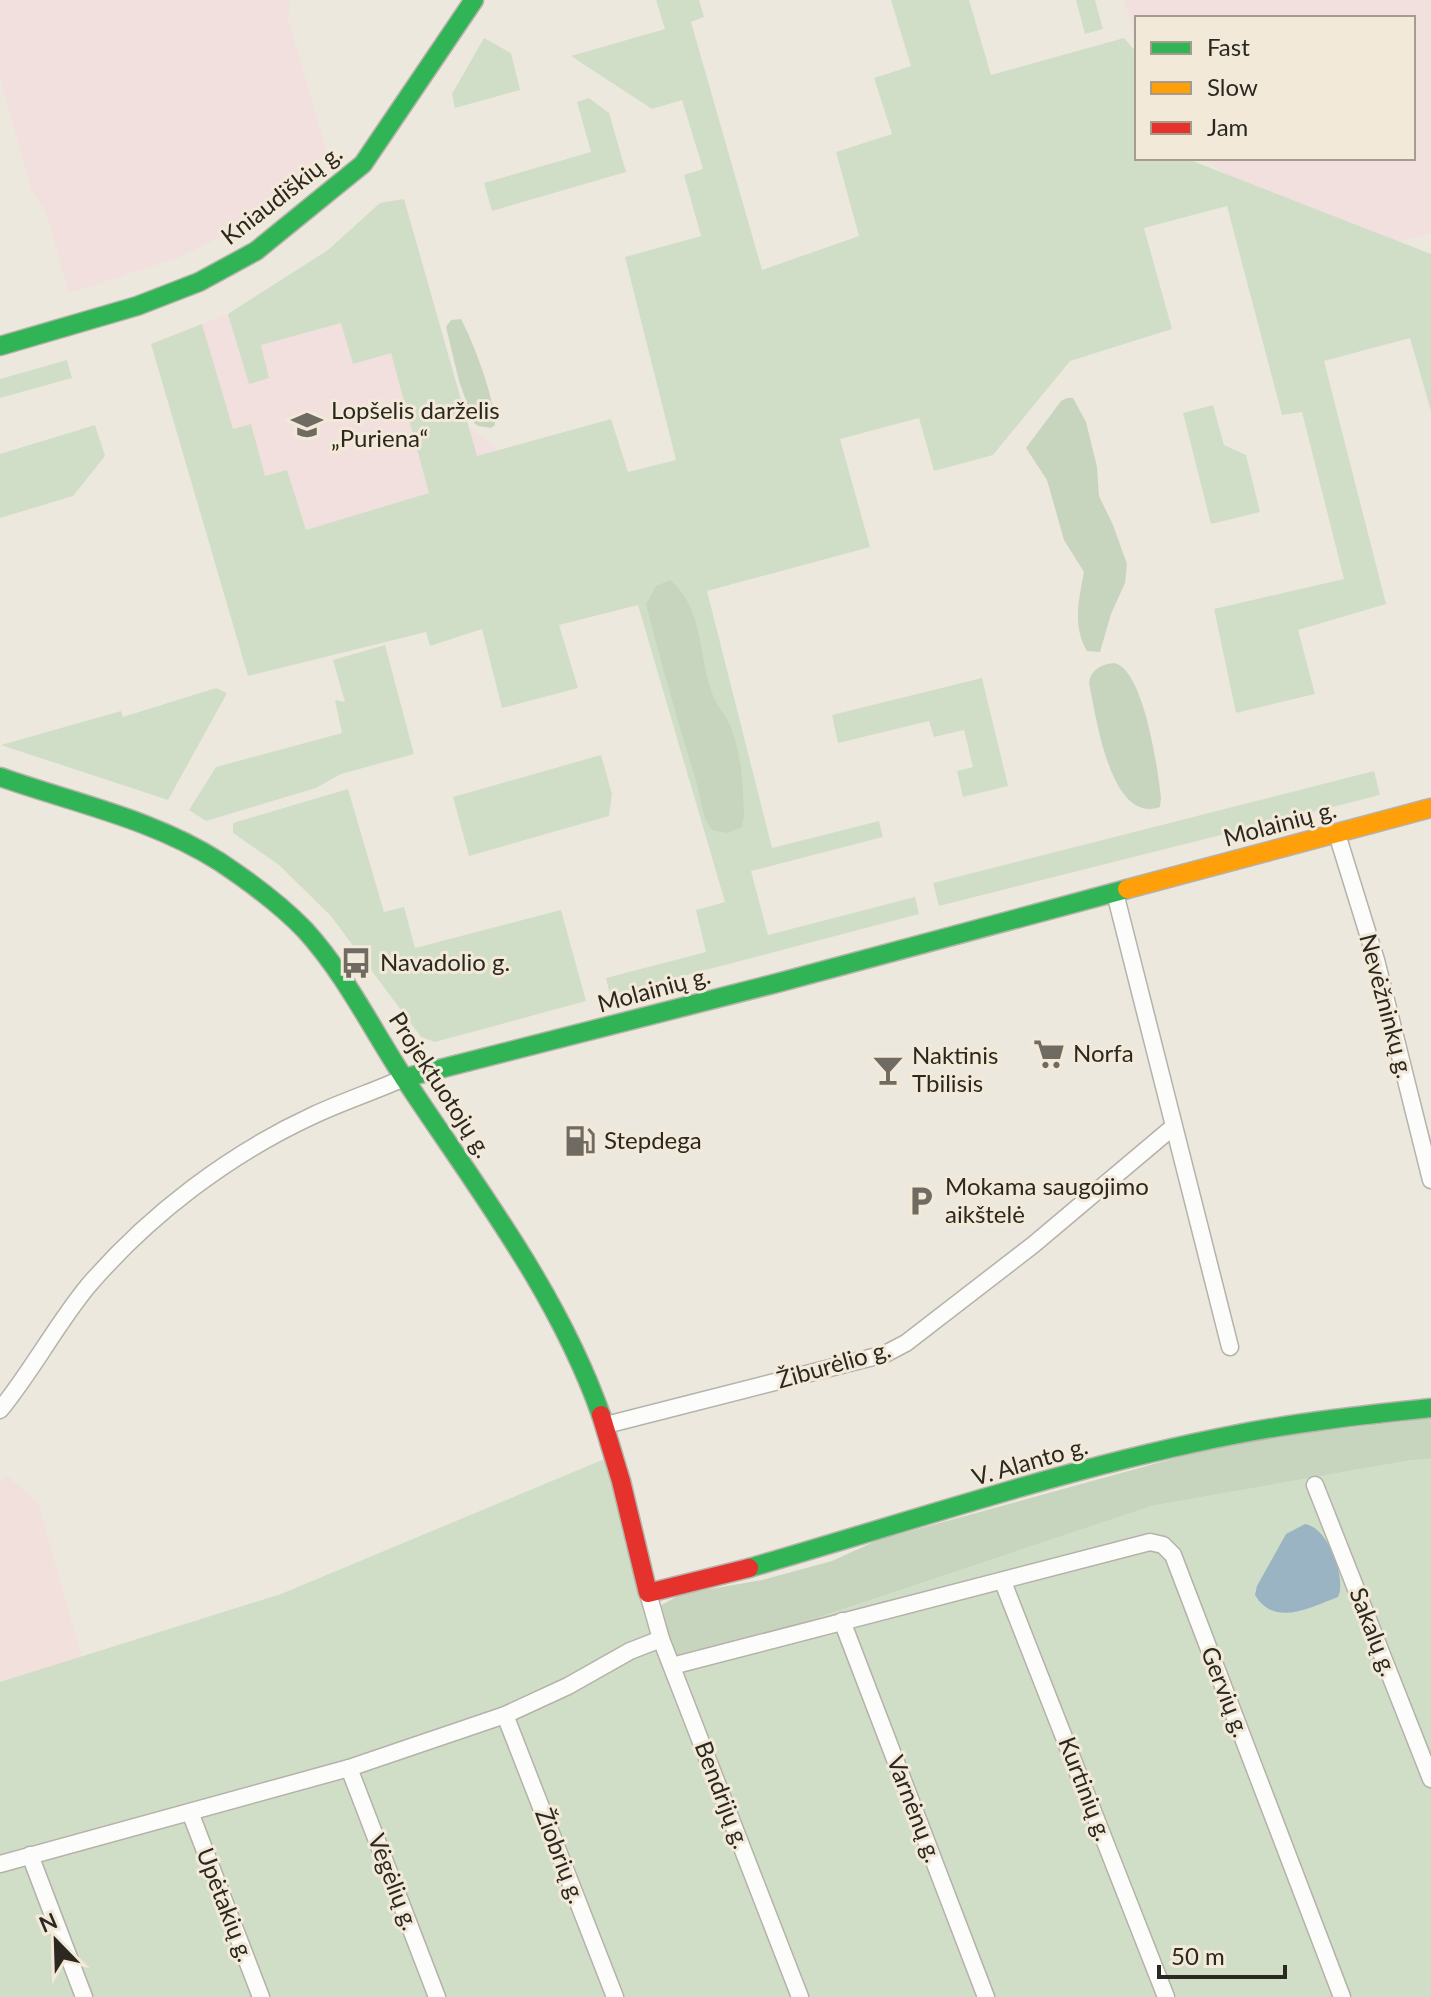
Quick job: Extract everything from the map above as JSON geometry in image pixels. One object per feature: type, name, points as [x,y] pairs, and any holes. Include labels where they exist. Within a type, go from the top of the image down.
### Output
[{"type":"main road","name":"Kniaudiškių g.","points":[[0,346],[137,306],[199,282],[256,251],[363,164],[474,0]]},
{"type":"main road","name":"Projektuotojų g.","points":[[0,777],[161,831],[216,859],[267,896],[310,936],[480,1189],[554,1312],[585,1372],[606,1425],[648,1593]]},
{"type":"main road","name":"Molainių g.","points":[[404,1078],[1431,808]]},
{"type":"main road","name":"V. Alanto g.","points":[[648,1593],[1179,1445],[1273,1425],[1431,1408]]},
{"type":"street","name":"Nevėžninkų g.","points":[[1337,834],[1376,960],[1431,1180]]},
{"type":"street","points":[[1115,893],[1230,1347]]},
{"type":"street","name":"Molainių g.","points":[[0,1410],[87,1288],[150,1223],[195,1187],[265,1141],[314,1115],[404,1078]]},
{"type":"street","name":"Žiburėlio g.","points":[[606,1425],[885,1354],[906,1343],[1033,1245],[1173,1127]]},
{"type":"street","name":"Sakalų g.","points":[[1315,1485],[1431,1779]]},
{"type":"street","name":"Gervių g.","points":[[672,1666],[1150,1542],[1163,1545],[1173,1555],[1342,1997]]},
{"type":"street","name":"Kurtinių g.","points":[[1003,1582],[1166,1997]]},
{"type":"street","name":"Bendrijų g.","points":[[648,1593],[661,1639],[800,1997]]},
{"type":"street","name":"Varnėnų g.","points":[[842,1621],[986,1997]]},
{"type":"street","points":[[0,1864],[349,1768],[505,1715],[568,1686],[630,1651],[661,1639]]},
{"type":"street","name":"Žiobrių g.","points":[[505,1715],[615,1997]]},
{"type":"street","name":"Vėgėlių g.","points":[[349,1768],[437,1997]]},
{"type":"street","name":"Upėtakių g.","points":[[190,1812],[261,1997]]},
{"type":"street","points":[[30,1855],[84,1997]]},
{"type":"shaded area","points":[[0,0],[290,0],[288,19],[327,153],[279,196],[223,236],[177,258],[69,293],[46,212],[32,191],[0,79]]},
{"type":"shaded area","points":[[1124,0],[1431,0],[1431,233],[1343,258],[1206,160],[1415,160],[1415,16],[1135,16],[1134,34]]},
{"type":"shaded area","points":[[404,199],[468,426],[531,476],[271,571],[197,326],[228,314],[328,250],[380,203]]},
{"type":"shaded area","points":[[6,1475],[38,1503],[82,1658],[0,1682],[0,1481]]},
{"type":"green space","points":[[656,0],[699,0],[704,17],[691,22],[762,270],[859,236],[836,152],[892,134],[874,78],[911,66],[891,0],[969,0],[991,75],[1124,38],[1135,51],[1135,160],[1190,160],[1431,254],[1431,411],[1410,338],[1324,361],[1386,604],[1298,630],[1315,694],[1236,713],[1214,609],[1344,579],[1302,412],[1282,415],[1227,206],[1144,228],[1172,329],[1070,361],[993,455],[934,471],[919,418],[840,439],[870,547],[707,591],[772,848],[879,821],[883,837],[751,871],[768,935],[915,897],[919,914],[610,995],[606,978],[706,952],[696,910],[725,902],[638,605],[559,625],[578,688],[502,708],[482,629],[430,646],[426,632],[248,676],[151,344],[202,324],[233,429],[251,424],[265,476],[287,470],[306,530],[429,493],[391,353],[353,364],[341,323],[261,345],[269,378],[249,384],[228,314],[328,250],[380,203],[404,199],[477,456],[611,419],[628,472],[676,460],[625,257],[701,236],[684,175],[703,169],[682,100],[652,109],[571,56],[665,29]]},
{"type":"green space","points":[[1076,0],[1095,0],[1103,29],[1085,34]]},
{"type":"green space","points":[[484,38],[511,53],[520,90],[455,108],[452,94]]},
{"type":"green space","points":[[589,98],[609,113],[626,172],[492,211],[484,183],[591,152],[577,102]]},
{"type":"green space","points":[[461,319],[487,385],[494,413],[495,425],[491,428],[474,423],[459,381],[446,327],[451,320]]},
{"type":"green space","points":[[67,360],[72,378],[0,398],[0,379]]},
{"type":"green space","points":[[1073,398],[1086,422],[1097,467],[1099,496],[1127,564],[1125,583],[1111,614],[1100,652],[1087,651],[1082,642],[1078,612],[1084,572],[1064,540],[1047,480],[1026,448],[1061,401]]},
{"type":"green space","points":[[1213,405],[1224,445],[1246,455],[1260,512],[1211,524],[1183,413]]},
{"type":"green space","points":[[95,425],[105,456],[73,496],[0,518],[0,454]]},
{"type":"green space","points":[[670,580],[689,604],[695,618],[712,693],[730,725],[737,747],[744,816],[742,827],[727,833],[712,830],[705,818],[646,604],[656,586]]},
{"type":"green space","points":[[385,645],[414,754],[341,774],[316,788],[206,821],[189,810],[216,767],[342,733],[335,700],[345,702],[333,660]]},
{"type":"green space","points":[[1115,663],[1125,670],[1142,702],[1157,766],[1160,807],[1143,808],[1129,800],[1108,764],[1089,683],[1098,668]]},
{"type":"green space","points":[[982,678],[1008,786],[963,797],[957,771],[973,767],[964,730],[934,737],[929,721],[838,743],[832,715]]},
{"type":"green space","points":[[216,688],[227,693],[168,800],[1,745],[121,711],[123,717]]},
{"type":"green space","points":[[601,755],[612,794],[609,816],[469,856],[453,797]]},
{"type":"green space","points":[[1374,771],[1380,795],[939,906],[933,883]]},
{"type":"green space","points":[[348,789],[384,912],[404,907],[415,948],[561,910],[586,1001],[435,1042],[421,1037],[331,916],[279,865],[233,833],[233,823]]},
{"type":"green space","points":[[1431,1418],[1431,1459],[1151,1506],[672,1666],[653,1610],[681,1594],[762,1580],[832,1561],[878,1540],[1190,1454],[1272,1437]]},
{"type":"green space","points":[[614,1455],[661,1638],[1151,1506],[1431,1459],[1431,1997],[0,1997],[0,1682],[281,1594]]},
{"type":"water","points":[[1305,1524],[1321,1534],[1334,1554],[1340,1578],[1338,1597],[1294,1612],[1272,1611],[1255,1595],[1257,1586],[1286,1534]]},
{"type":"traffic: fast","points":[[0,346],[137,306],[199,282],[256,251],[363,164],[474,0]]},
{"type":"traffic: fast","points":[[0,777],[113,813],[194,847],[253,885],[305,930],[346,984],[406,1081],[514,1242],[562,1326],[601,1415]]},
{"type":"traffic: fast","points":[[404,1078],[777,983],[1127,889]]},
{"type":"traffic: fast","points":[[749,1568],[990,1496],[1172,1448],[1282,1426],[1431,1408]]},
{"type":"traffic: slow","points":[[1127,889],[1431,808]]},
{"type":"traffic: jam","points":[[601,1415],[621,1481],[648,1593],[749,1568]]},
{"type":"place","name":"Lopšelis darželis „Puriena“","points":[[307,425]]},
{"type":"place","name":"Navadolio g.","points":[[356,963]]},
{"type":"place","name":"Norfa","points":[[1049,1054]]},
{"type":"place","name":"Naktinis Tbilisis","points":[[888,1070]]},
{"type":"place","name":"Stepdega","points":[[580,1141]]},
{"type":"place","name":"Mokama saugojimo aikštelė","points":[[921,1201]]}]
